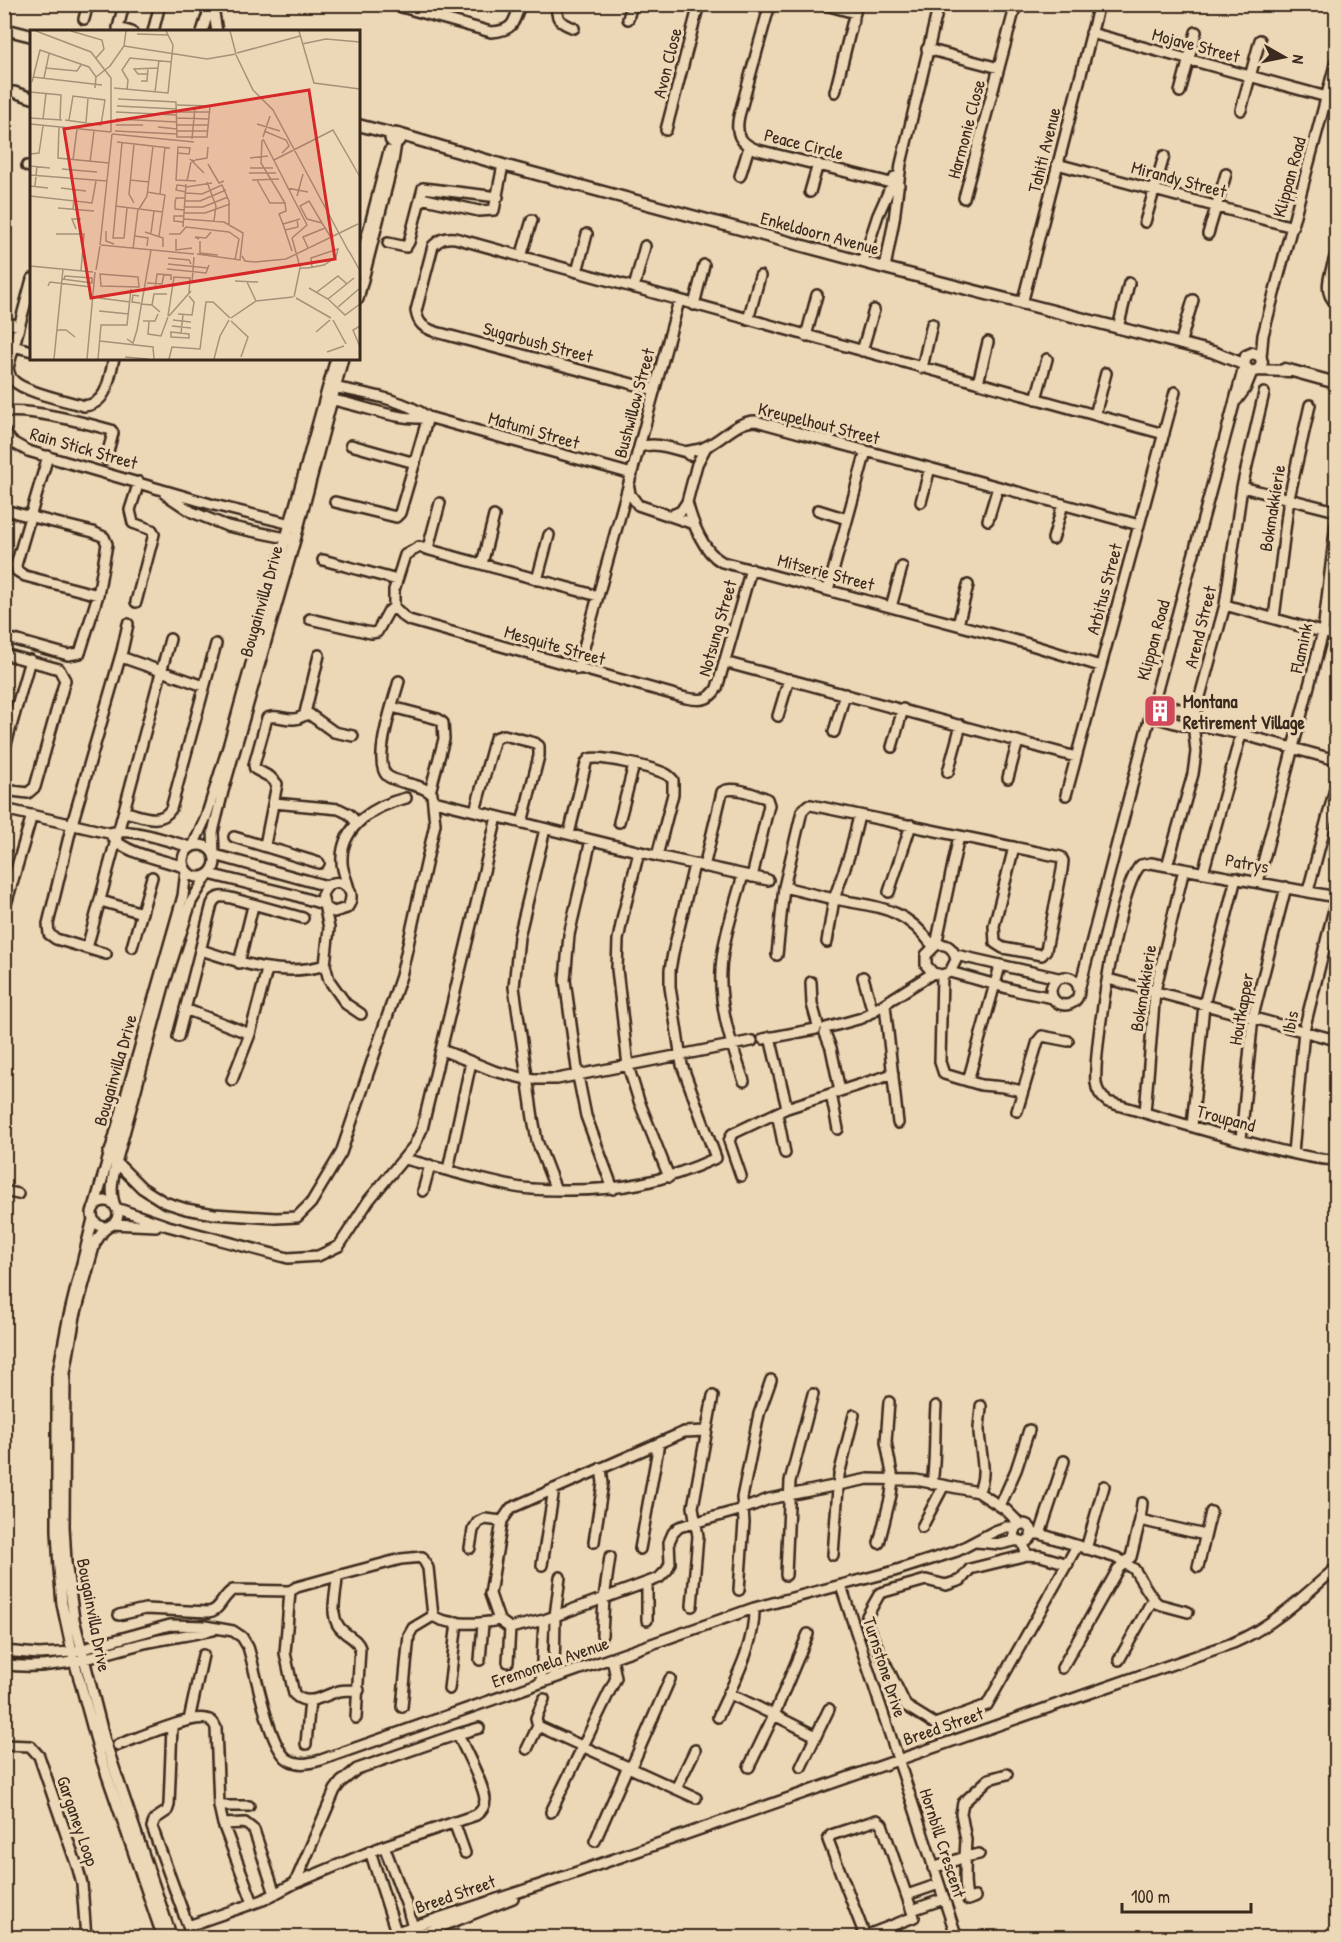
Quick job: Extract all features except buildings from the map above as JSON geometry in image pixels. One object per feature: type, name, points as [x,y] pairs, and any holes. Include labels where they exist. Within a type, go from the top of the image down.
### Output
[{"type":"street","points":[[84,19],[88,4]]},
{"type":"street","points":[[124,4],[118,28],[125,30]]},
{"type":"street","points":[[153,30],[159,4]]},
{"type":"street","points":[[203,30],[212,4]]},
{"type":"street","points":[[212,4],[217,30]]},
{"type":"street","points":[[391,4],[490,32],[502,32],[511,26],[520,4]]},
{"type":"street","points":[[558,4],[556,17],[561,23],[574,28]]},
{"type":"street","points":[[628,19],[632,4]]},
{"type":"street","name":"Avon Close","points":[[666,130],[699,4]]},
{"type":"street","name":"Peace Circle","points":[[770,4],[738,123],[738,136],[749,147],[896,184]]},
{"type":"street","points":[[822,4],[856,9],[836,92]]},
{"type":"street","points":[[885,268],[896,184],[939,4]]},
{"type":"street","name":"Harmonie Close","points":[[964,198],[1017,4]]},
{"type":"street","name":"Tahiti Avenue","points":[[1022,304],[1099,4]]},
{"type":"street","points":[[4,29],[30,36]]},
{"type":"street","points":[[1180,92],[1196,32]]},
{"type":"street","name":"Mojave Street","points":[[1091,33],[1327,98]]},
{"type":"street","points":[[1241,110],[1260,40]]},
{"type":"street","name":"Harmonie Close","points":[[927,49],[999,68]]},
{"type":"street","name":"Klippan Road","points":[[1079,990],[1154,701],[1237,400],[1245,389],[1252,362],[1263,335],[1336,61]]},
{"type":"street","points":[[14,92],[30,97]]},
{"type":"street","points":[[360,126],[379,131],[394,138]]},
{"type":"street","points":[[360,264],[394,138]]},
{"type":"street","points":[[360,291],[393,162],[394,138]]},
{"type":"street","name":"Enkeldoorn Avenue","points":[[394,138],[412,139],[885,268],[1336,383]]},
{"type":"street","points":[[740,176],[749,147]]},
{"type":"street","points":[[1145,222],[1164,156]]},
{"type":"street","points":[[810,192],[818,164]]},
{"type":"street","name":"Mirandy Street","points":[[1057,164],[1293,227]]},
{"type":"street","points":[[421,198],[486,212],[494,210],[503,165]]},
{"type":"street","points":[[1208,234],[1226,174]]},
{"type":"street","points":[[863,261],[878,215],[896,184]]},
{"type":"street","points":[[388,243],[406,247],[423,188],[498,197]]},
{"type":"street","points":[[532,220],[521,257],[1164,434]]},
{"type":"street","points":[[577,272],[587,234]]},
{"type":"street","name":"Sugarbush Street","points":[[521,257],[455,238],[447,237],[438,240],[434,246],[418,304],[417,319],[424,328],[435,333],[655,390]]},
{"type":"street","points":[[634,288],[645,246]]},
{"type":"street","points":[[1336,254],[1328,291],[1336,303]]},
{"type":"street","points":[[694,305],[704,265]]},
{"type":"street","points":[[748,320],[760,276]]},
{"type":"street","points":[[1118,328],[1129,283]]},
{"type":"street","points":[[30,286],[8,368],[15,382],[25,388],[84,405],[92,405],[103,395],[113,360]]},
{"type":"street","points":[[806,336],[817,295]]},
{"type":"street","points":[[1180,344],[1193,300]]},
{"type":"street","name":"Bushwillow Street","points":[[578,669],[679,301]]},
{"type":"street","points":[[862,351],[874,310]]},
{"type":"street","points":[[4,322],[19,326]]},
{"type":"street","points":[[922,368],[932,324]]},
{"type":"street","points":[[978,383],[988,342]]},
{"type":"street","points":[[13,346],[30,350]]},
{"type":"street","points":[[1036,399],[1047,359]]},
{"type":"street","name":"Bougainvilla Drive","points":[[60,1412],[78,1306],[95,1243],[117,1217],[112,1194],[116,1163],[165,982],[191,902],[215,866],[213,832],[329,399],[336,360]]},
{"type":"street","name":"Bougainvilla Drive","points":[[332,387],[342,360]]},
{"type":"street","points":[[1095,415],[1106,373]]},
{"type":"street","name":"Matumi Street","points":[[332,387],[411,406],[428,417],[632,474]]},
{"type":"street","name":"Arbitus Street","points":[[1066,795],[1174,392]]},
{"type":"street","name":"Arend Street","points":[[1167,866],[1193,774],[1196,744],[1193,726],[1195,714],[1225,605],[1242,487],[1264,393]]},
{"type":"street","name":"Matumi Street","points":[[329,399],[399,416],[417,419],[428,417]]},
{"type":"street","name":"Bokmakkierie","points":[[1274,618],[1289,498],[1310,405]]},
{"type":"street","points":[[4,412],[20,411],[111,430],[113,433],[106,459]]},
{"type":"street","points":[[335,502],[396,517],[400,513],[428,417]]},
{"type":"street","name":"Kreupelhout Street","points":[[686,452],[706,447],[747,421],[756,421],[1138,525]]},
{"type":"street","name":"Rain Stick Street","points":[[4,430],[8,438],[17,446],[161,490],[295,525]]},
{"type":"street","points":[[644,432],[658,445]]},
{"type":"street","points":[[640,447],[650,444],[686,452],[697,464],[687,502],[681,511],[672,515]]},
{"type":"street","points":[[351,445],[415,463]]},
{"type":"street","name":"Kreupelhout Street","points":[[697,464],[706,447]]},
{"type":"street","points":[[828,590],[866,451]]},
{"type":"street","points":[[48,456],[16,565],[17,571],[25,576],[98,595]]},
{"type":"street","points":[[921,502],[930,468]]},
{"type":"street","points":[[136,602],[154,534],[152,530],[134,523],[130,515],[139,482]]},
{"type":"street","points":[[629,486],[633,499],[643,507]]},
{"type":"street","points":[[988,520],[998,487]]},
{"type":"street","points":[[1242,487],[1336,511]]},
{"type":"street","name":"Rain Stick Street","points":[[161,490],[169,498],[192,512],[227,526],[291,539]]},
{"type":"street","points":[[687,502],[694,524],[716,559],[751,569]]},
{"type":"street","points":[[428,548],[441,503]]},
{"type":"street","points":[[1053,539],[1063,504]]},
{"type":"street","points":[[621,514],[631,508],[643,507],[694,524]]},
{"type":"street","points":[[4,510],[93,532],[104,537],[107,544],[98,595],[80,653],[68,655],[4,637]]},
{"type":"street","points":[[818,510],[847,519]]},
{"type":"street","points":[[482,564],[494,516]]},
{"type":"street","name":"Flamink","points":[[1258,882],[1323,632],[1336,523]]},
{"type":"street","points":[[537,580],[549,534]]},
{"type":"street","name":"Bougainvilla Drive","points":[[172,1938],[113,1768],[62,1604],[60,1412],[57,1377],[93,1219],[93,1208],[183,896],[185,869],[183,858],[192,847],[211,803],[291,539]]},
{"type":"street","points":[[310,619],[371,633],[377,632],[388,612],[394,607],[393,599],[397,580],[405,555],[419,547],[598,596]]},
{"type":"street","points":[[323,560],[397,580]]},
{"type":"street","name":"Mitserie Street","points":[[891,607],[902,567]]},
{"type":"street","name":"Mitserie Street","points":[[751,569],[1100,666]]},
{"type":"street","name":"Notsung Street","points":[[712,695],[717,688],[751,569]]},
{"type":"street","points":[[958,625],[968,585]]},
{"type":"street","points":[[1225,605],[1336,636]]},
{"type":"street","name":"Mesquite Street","points":[[394,607],[410,620],[578,669],[696,700],[704,700],[712,695]]},
{"type":"street","points":[[106,954],[56,939],[49,934],[48,930],[72,824],[121,657],[128,624]]},
{"type":"street","points":[[87,948],[170,639]]},
{"type":"street","points":[[124,812],[159,819],[167,815],[171,809],[216,644]]},
{"type":"street","points":[[4,654],[59,669],[64,675],[64,687],[35,787],[27,793],[4,790]]},
{"type":"street","points":[[305,713],[319,655]]},
{"type":"street","points":[[121,657],[204,686]]},
{"type":"street","points":[[4,751],[30,660]]},
{"type":"street","points":[[724,662],[1076,757]]},
{"type":"street","points":[[778,716],[789,679]]},
{"type":"street","points":[[399,681],[380,760],[382,771],[392,779],[430,792]]},
{"type":"street","points":[[834,732],[845,694]]},
{"type":"street","points":[[1154,701],[1195,714]]},
{"type":"street","points":[[108,1154],[142,1188],[164,1202],[214,1214],[297,1217],[311,1203],[320,1189],[341,1153],[402,976],[435,824],[434,801],[430,792],[444,739],[443,723],[392,707]]},
{"type":"street","points":[[892,747],[903,709]]},
{"type":"street","points":[[265,845],[277,784],[270,777],[255,769],[254,765],[265,722],[270,716],[294,719],[305,713],[313,715],[334,732],[353,736]]},
{"type":"street","points":[[1150,717],[1182,725],[1208,727],[1240,734],[1336,760]]},
{"type":"street","points":[[948,772],[961,725]]},
{"type":"street","points":[[1203,873],[1240,734]]},
{"type":"street","points":[[476,811],[495,738],[504,735],[535,743],[539,746],[539,756],[522,823]]},
{"type":"street","points":[[1008,778],[1018,741]]},
{"type":"street","points":[[569,834],[586,763],[589,759],[601,757],[634,765],[665,773],[673,780],[673,794],[657,856]]},
{"type":"street","points":[[619,822],[634,765]]},
{"type":"street","points":[[1308,891],[1336,785]]},
{"type":"street","points":[[704,867],[722,792],[731,789],[767,799],[769,805],[721,969],[720,981],[732,1045],[744,1081]]},
{"type":"street","points":[[329,928],[352,899],[342,865],[345,844],[357,823],[378,807],[406,798]]},
{"type":"street","points":[[434,801],[639,852],[768,880]]},
{"type":"street","points":[[274,803],[339,809],[349,814],[357,823]]},
{"type":"street","points":[[777,955],[784,887],[805,807],[811,805],[1058,856],[1063,861],[1046,950],[1042,955],[1003,948],[995,943],[994,926],[1014,848]]},
{"type":"street","points":[[4,809],[109,833],[119,830],[192,847],[202,845],[214,854],[329,885],[341,883],[349,889]]},
{"type":"street","points":[[4,911],[32,815]]},
{"type":"street","points":[[827,942],[834,899],[850,853],[859,816]]},
{"type":"street","points":[[93,1208],[106,1201],[116,1208],[168,1226],[288,1258],[318,1256],[339,1246],[369,1200],[405,1159],[422,1128],[497,817]]},
{"type":"street","points":[[889,892],[911,825]]},
{"type":"street","points":[[545,829],[519,937],[514,987],[537,1141],[556,1190]]},
{"type":"street","points":[[109,833],[116,842],[185,869],[198,878],[208,875],[294,894],[334,912],[343,911]]},
{"type":"street","points":[[784,887],[896,912],[915,925],[934,946],[948,946],[956,955],[1058,978],[1071,978],[1079,990],[1076,999],[1069,1004],[1060,1004],[1053,998],[929,969],[926,954],[934,946],[959,836]]},
{"type":"street","points":[[234,837],[319,863]]},
{"type":"street","points":[[591,840],[571,927],[565,980],[578,1076],[586,1116],[613,1189]]},
{"type":"street","points":[[639,852],[622,915],[617,969],[628,1066],[639,1101],[669,1177]]},
{"type":"street","name":"Patrys","points":[[1108,978],[1119,924],[1133,876],[1141,865],[1151,863],[1308,891],[1336,899]]},
{"type":"street","points":[[342,865],[322,895],[329,928],[325,964],[333,989],[346,1004],[361,1014]]},
{"type":"street","points":[[405,1159],[511,1186],[556,1190],[613,1189],[651,1183],[686,1172],[716,1158],[680,1055],[670,987],[670,970],[694,865]]},
{"type":"street","name":"Bokmakkierie","points":[[1145,1113],[1155,992],[1184,870]]},
{"type":"street","points":[[132,947],[152,878]]},
{"type":"street","points":[[1192,1126],[1204,1005],[1236,878]]},
{"type":"street","name":"Houtkapper","points":[[1241,1139],[1253,1016],[1286,887]]},
{"type":"street","points":[[178,1037],[212,904],[216,898],[225,897],[303,918]]},
{"type":"street","name":"Ibis","points":[[1293,1153],[1304,1030],[1336,899]]},
{"type":"street","points":[[100,901],[142,913]]},
{"type":"street","points":[[239,963],[253,906]]},
{"type":"street","points":[[201,950],[267,970],[306,970],[325,964]]},
{"type":"street","points":[[787,1108],[767,1038],[821,1029],[862,1018],[956,964],[956,955]]},
{"type":"street","name":"Klippan Road","points":[[1071,978],[1086,959]]},
{"type":"street","points":[[968,1081],[1000,966]]},
{"type":"street","points":[[232,1080],[249,1034],[267,970]]},
{"type":"street","points":[[942,973],[941,1068],[944,1074],[1022,1091]]},
{"type":"street","points":[[863,977],[873,1012]]},
{"type":"street","points":[[1053,998],[1051,990],[1058,978]]},
{"type":"street","points":[[1108,978],[1336,1040]]},
{"type":"street","name":"Troupand","points":[[1108,978],[1101,1019],[1096,1075],[1098,1092],[1108,1102],[1293,1153],[1325,1160],[1336,1159]]},
{"type":"street","points":[[811,982],[812,1004],[831,1048],[838,1129]]},
{"type":"street","points":[[885,1005],[898,1123]]},
{"type":"street","points":[[185,1009],[249,1034]]},
{"type":"street","points":[[1017,1111],[1035,1048],[1042,1036],[1068,1041]]},
{"type":"street","points":[[442,1050],[494,1071],[526,1079],[557,1079],[752,1041]]},
{"type":"street","points":[[448,1170],[471,1062]]},
{"type":"street","points":[[741,1176],[729,1140],[730,1136],[740,1128],[787,1108],[893,1074]]},
{"type":"street","points":[[777,1113],[785,1152]]},
{"type":"street","points":[[423,1191],[430,1165]]},
{"type":"street","points":[[4,1191],[18,1194]]},
{"type":"street","points":[[93,1219],[101,1226],[112,1224],[168,1226]]},
{"type":"street","points":[[739,1590],[742,1498],[759,1414],[771,1380]]},
{"type":"street","points":[[786,1575],[790,1481],[813,1394]]},
{"type":"street","points":[[692,1606],[697,1542],[697,1522],[693,1514],[693,1507],[713,1396]]},
{"type":"street","points":[[879,1543],[890,1502],[893,1479],[886,1442],[890,1402]]},
{"type":"street","points":[[932,1484],[935,1467],[936,1406]]},
{"type":"street","points":[[978,1492],[982,1479],[983,1456],[979,1431],[981,1406]]},
{"type":"street","points":[[833,1555],[840,1466],[854,1414]]},
{"type":"street","points":[[1000,1506],[1016,1470],[1029,1430]]},
{"type":"street","points":[[706,1431],[684,1432],[515,1506],[502,1521],[489,1594],[499,1620],[510,1628],[544,1620],[659,1578],[668,1570],[670,1563],[669,1542],[676,1529],[683,1525],[790,1494],[868,1479],[916,1480],[978,1492],[1000,1506],[1018,1526],[1030,1527],[1036,1534],[1125,1562],[1134,1569],[1158,1604],[1188,1612]]},
{"type":"street","points":[[640,1549],[659,1443]]},
{"type":"street","points":[[1020,1541],[1036,1534],[1064,1461]]},
{"type":"street","points":[[594,1542],[603,1483],[602,1468]]},
{"type":"street","points":[[1068,1564],[1041,1556],[1027,1555],[970,1569],[961,1580],[946,1585],[926,1580],[880,1593],[866,1623],[906,1706],[934,1724],[987,1705],[1068,1564],[1081,1548],[1104,1486]]},
{"type":"street","points":[[922,1527],[943,1487]]},
{"type":"street","points":[[542,1565],[554,1489]]},
{"type":"street","points":[[1062,1668],[1118,1569],[1131,1557],[1142,1503]]},
{"type":"street","points":[[1198,1567],[1211,1512]]},
{"type":"street","points":[[1140,1520],[1205,1535]]},
{"type":"street","points":[[470,1548],[473,1530],[478,1522],[502,1521]]},
{"type":"street","points":[[1018,1526],[1014,1534],[1027,1555]]},
{"type":"street","name":"Eremomela Avenue","points":[[4,1664],[47,1666],[164,1626],[233,1631],[245,1641],[275,1743],[284,1757],[295,1763],[303,1764],[321,1760],[754,1608],[841,1586],[941,1556],[976,1542],[995,1531],[1018,1526]]},
{"type":"street","name":"Eremomela Avenue","points":[[976,1542],[1001,1544],[1020,1541]]},
{"type":"street","points":[[119,1615],[145,1609],[209,1612],[216,1610],[226,1595],[233,1590],[290,1592],[297,1587],[401,1559],[422,1557],[428,1568],[433,1616]]},
{"type":"street","points":[[602,1635],[609,1557]]},
{"type":"street","name":"Breed Street","points":[[378,1938],[397,1934],[413,1926],[543,1884],[1244,1638],[1280,1616],[1336,1568]]},
{"type":"street","points":[[337,1576],[335,1623],[340,1630],[355,1640],[360,1648],[356,1718]]},
{"type":"street","points":[[554,1677],[555,1616],[560,1577]]},
{"type":"street","points":[[647,1584],[647,1620]]},
{"type":"street","name":"Turnstone Drive","points":[[841,1586],[897,1759]]},
{"type":"street","points":[[290,1592],[285,1647],[286,1663],[294,1694],[298,1698],[310,1700],[340,1691],[359,1690]]},
{"type":"street","points":[[1119,1660],[1153,1599]]},
{"type":"street","points":[[718,1717],[747,1650],[752,1632],[754,1608]]},
{"type":"street","points":[[433,1616],[437,1619],[483,1624],[499,1620]]},
{"type":"street","points":[[402,1707],[409,1635],[413,1628],[433,1616]]},
{"type":"street","points":[[541,1682],[544,1620]]},
{"type":"street","points":[[449,1689],[457,1622]]},
{"type":"street","points":[[480,1660],[483,1624]]},
{"type":"street","points":[[508,1662],[510,1628]]},
{"type":"street","points":[[749,1767],[808,1634]]},
{"type":"street","name":"Eremomela Avenue","points":[[4,1650],[30,1654],[78,1655]]},
{"type":"street","points":[[30,1654],[30,1666]]},
{"type":"street","name":"Bougainvilla Drive","points":[[78,1655],[100,1755],[163,1938]]},
{"type":"street","points":[[189,1720],[203,1655]]},
{"type":"street","points":[[551,1812],[616,1678],[612,1658]]},
{"type":"street","points":[[595,1840],[670,1679]]},
{"type":"street","points":[[728,1693],[816,1736]]},
{"type":"street","points":[[306,1744],[310,1700]]},
{"type":"street","points":[[527,1749],[538,1726],[536,1718],[544,1700]]},
{"type":"street","points":[[801,1767],[829,1709]]},
{"type":"street","points":[[118,1745],[194,1718],[208,1719],[213,1722],[216,1728],[219,1806],[223,1824],[253,1903]]},
{"type":"street","points":[[172,1726],[169,1805],[167,1811],[155,1819],[152,1827],[192,1938]]},
{"type":"street","points":[[538,1726],[696,1798]]},
{"type":"street","points":[[295,1883],[335,1790],[349,1774],[357,1769],[479,1728]]},
{"type":"street","points":[[188,1926],[275,1894],[370,1851],[481,1812],[485,1799],[482,1788],[458,1734]]},
{"type":"street","name":"Garganey Loop","points":[[4,1745],[30,1746],[39,1756],[82,1884],[86,1938]]},
{"type":"street","points":[[676,1789],[695,1750]]},
{"type":"street","name":"Hornbill Crescent","points":[[897,1759],[957,1938]]},
{"type":"street","points":[[975,1897],[968,1900],[964,1887],[966,1840],[961,1813],[963,1803],[989,1779],[1007,1774]]},
{"type":"street","points":[[219,1806],[249,1806]]},
{"type":"street","points":[[875,1821],[879,1822],[907,1895],[913,1917],[868,1935],[862,1934],[828,1842],[829,1837],[875,1821]]},
{"type":"street","points":[[223,1824],[239,1822],[254,1830],[275,1894]]},
{"type":"street","points":[[454,1822],[465,1853]]},
{"type":"street","points":[[384,1846],[413,1926],[413,1937]]},
{"type":"street","points":[[370,1851],[397,1934]]},
{"type":"street","points":[[933,1868],[979,1854]]},
{"type":"street","name":"Breed Street","points":[[413,1937],[490,1908],[543,1884]]},
{"type":"street","points":[[907,1895],[939,1884]]},
{"type":"street","points":[[912,1910],[944,1899]]},
{"type":"place","name":"Montana Retirement Village","points":[[1160,711]]}]
